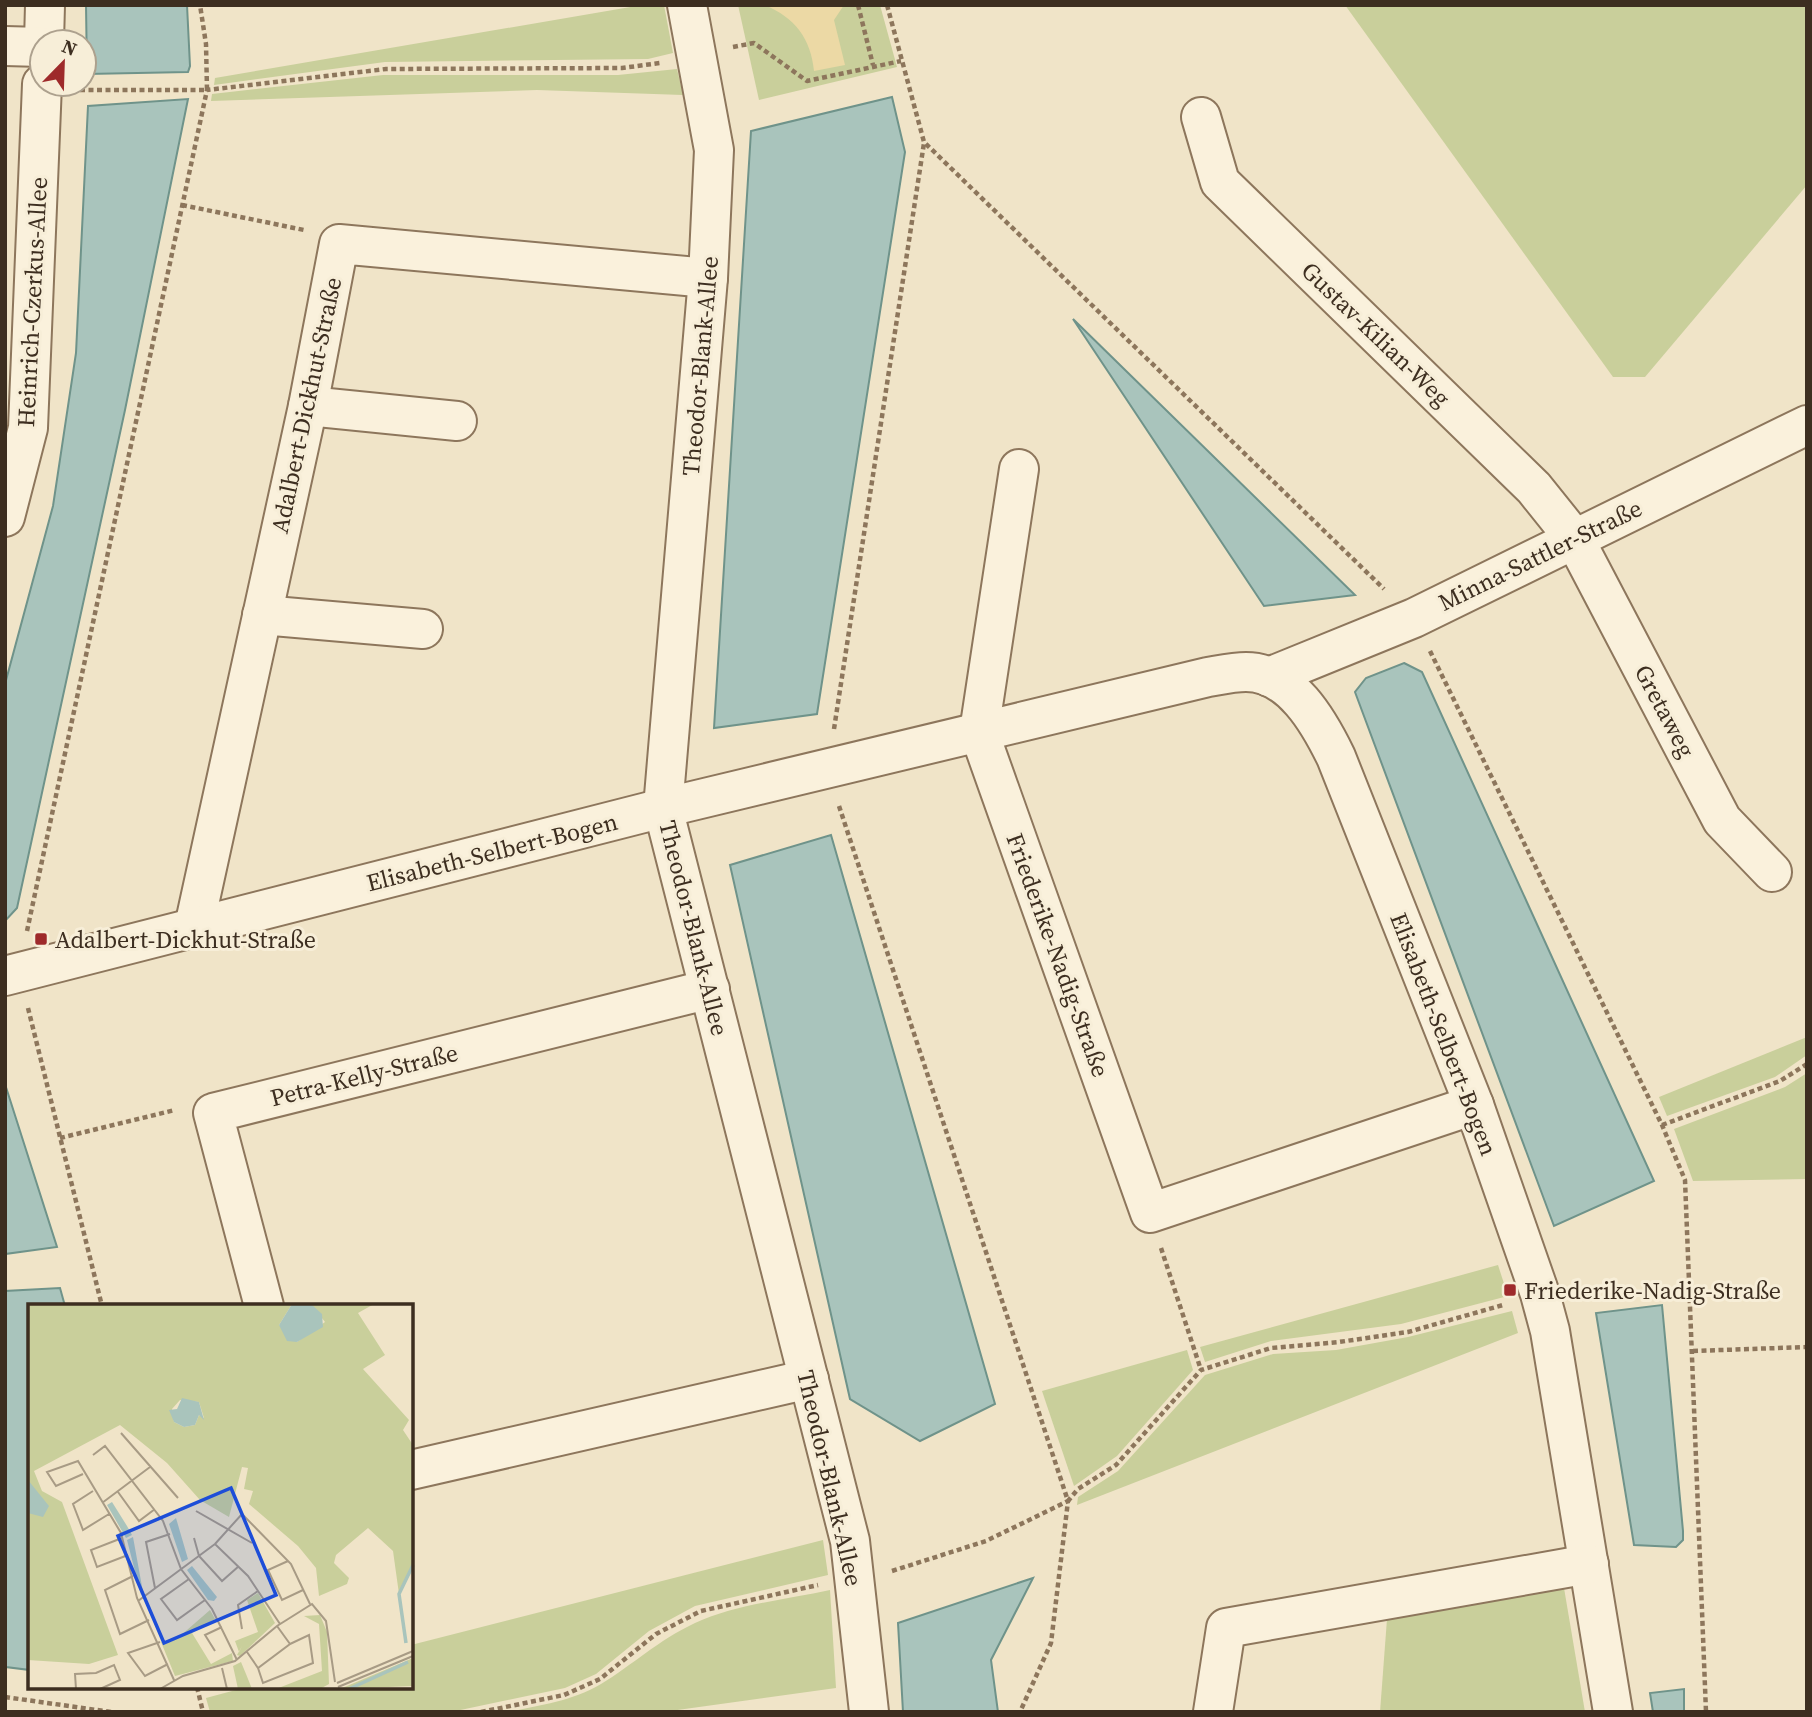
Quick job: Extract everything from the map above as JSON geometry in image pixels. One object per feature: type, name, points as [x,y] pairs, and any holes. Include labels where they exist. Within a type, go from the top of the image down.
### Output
[{"type":"street","points":[[44,28],[45,5]]},
{"type":"street","name":"Theodor-Blank-Allee","points":[[687,5],[714,150],[708,278],[663,808],[850,1541],[869,1712]]},
{"type":"street","points":[[5,46],[28,45]]},
{"type":"street","name":"Heinrich-Czerkus-Allee","points":[[5,517],[28,428],[19,320],[41,98]]},
{"type":"street","name":"Gustav-Kilian-Weg","points":[[1201,117],[1220,182],[1534,488],[1574,538]]},
{"type":"street","name":"Adalbert-Dickhut-Straße","points":[[194,927],[307,406],[339,244],[708,278]]},
{"type":"street","points":[[307,406],[457,421]]},
{"type":"street","name":"Minna-Sattler-Straße","points":[[1269,677],[1414,618],[1807,425]]},
{"type":"street","points":[[979,732],[1019,469]]},
{"type":"street","name":"Gretaweg","points":[[1574,538],[1722,820],[1772,872]]},
{"type":"street","points":[[262,614],[423,629]]},
{"type":"street","name":"Elisabeth-Selbert-Bogen","points":[[5,976],[663,808],[828,771],[1208,677],[1247,671],[1269,677],[1297,695],[1331,746],[1474,1105],[1540,1293],[1550,1331],[1614,1712]]},
{"type":"street","name":"Friederike-Nadig-Straße","points":[[979,732],[1150,1213]]},
{"type":"street","name":"Petra-Kelly-Straße","points":[[213,1113],[710,989]]},
{"type":"street","points":[[1150,1213],[1474,1105]]},
{"type":"street","points":[[213,1113],[263,1304]]},
{"type":"street","points":[[413,1471],[809,1379]]},
{"type":"street","points":[[1213,1712],[1226,1628],[1589,1564]]},
{"type":"path","points":[[98,88],[207,90],[206,44],[200,5]]},
{"type":"path","points":[[858,5],[873,65]]},
{"type":"path","points":[[887,5],[924,142],[828,771],[1068,1501],[1078,1489],[1116,1465],[1201,1370],[1271,1348],[1408,1332],[1540,1293]]},
{"type":"path","points":[[924,142],[1414,618],[1662,1125],[1685,1180],[1706,1712]]},
{"type":"path","points":[[182,205],[319,233],[339,244]]},
{"type":"path","points":[[1662,1125],[1780,1081],[1807,1064]]},
{"type":"path","points":[[60,1138],[187,1107],[213,1113]]},
{"type":"path","points":[[1150,1213],[1201,1370]]},
{"type":"path","points":[[1693,1351],[1807,1347]]},
{"type":"path","points":[[197,1689],[203,1712]]},
{"type":"path","points":[[5,1697],[111,1712]]},
{"type":"green space","points":[[642,5],[664,5],[673,53],[648,59],[385,62],[214,85],[215,78]]},
{"type":"green space","points":[[738,5],[880,5],[897,67],[759,100]]},
{"type":"green space","points":[[1345,5],[1807,5],[1807,185],[1645,377],[1613,377]]},
{"type":"green space","points":[[677,69],[683,95],[537,90],[211,101],[212,94],[383,75],[618,75]]},
{"type":"green space","points":[[1807,1037],[1807,1055],[1775,1077],[1667,1116],[1659,1097]]},
{"type":"green space","points":[[1807,1073],[1807,1179],[1693,1181],[1674,1129],[1785,1087]]},
{"type":"green space","points":[[1498,1265],[1508,1296],[1401,1324],[1271,1341],[1205,1362],[1200,1347]]},
{"type":"green space","points":[[1512,1311],[1518,1333],[1077,1505],[1078,1497],[1118,1471],[1205,1375],[1273,1354],[1336,1350],[1408,1337]]},
{"type":"green space","points":[[1187,1350],[1193,1370],[1117,1456],[1074,1486],[1042,1391]]},
{"type":"green space","points":[[823,1540],[828,1575],[695,1606],[649,1631],[596,1674],[565,1688],[451,1712],[210,1712],[206,1698],[240,1689],[413,1689],[413,1644]]},
{"type":"green space","points":[[1564,1588],[1585,1712],[1380,1712],[1387,1619]]},
{"type":"green space","points":[[830,1590],[836,1688],[663,1712],[509,1712],[556,1702],[590,1690],[669,1637],[695,1623],[744,1607]]},
{"type":"sand","points":[[764,5],[844,5],[834,20],[845,65],[814,71],[809,49],[800,30],[784,16]]},
{"type":"water","points":[[86,5],[187,5],[188,72],[98,74],[98,28],[86,28]]},
{"type":"water","points":[[892,97],[905,152],[817,714],[714,728],[751,131]]},
{"type":"water","points":[[188,99],[125,410],[17,908],[5,921],[5,684],[53,506],[76,353],[88,106]]},
{"type":"water","points":[[1073,319],[1355,595],[1264,606]]},
{"type":"water","points":[[1404,663],[1422,672],[1654,1181],[1554,1226],[1355,692],[1366,678]]},
{"type":"water","points":[[831,835],[995,1404],[920,1441],[850,1399],[730,865]]},
{"type":"water","points":[[5,1084],[57,1247],[5,1254]]},
{"type":"water","points":[[60,1288],[64,1304],[28,1304],[28,1670],[6,1667],[5,1291]]},
{"type":"water","points":[[1662,1305],[1683,1531],[1683,1540],[1676,1547],[1634,1545],[1596,1313]]},
{"type":"water","points":[[1033,1578],[991,1660],[998,1712],[903,1712],[898,1623]]},
{"type":"water","points":[[1684,1689],[1684,1712],[1653,1712],[1650,1693]]},
{"type":"place","name":"Adalbert-Dickhut-Straße","points":[[41,939]]},
{"type":"place","name":"Friederike-Nadig-Straße","points":[[1510,1290]]}]
